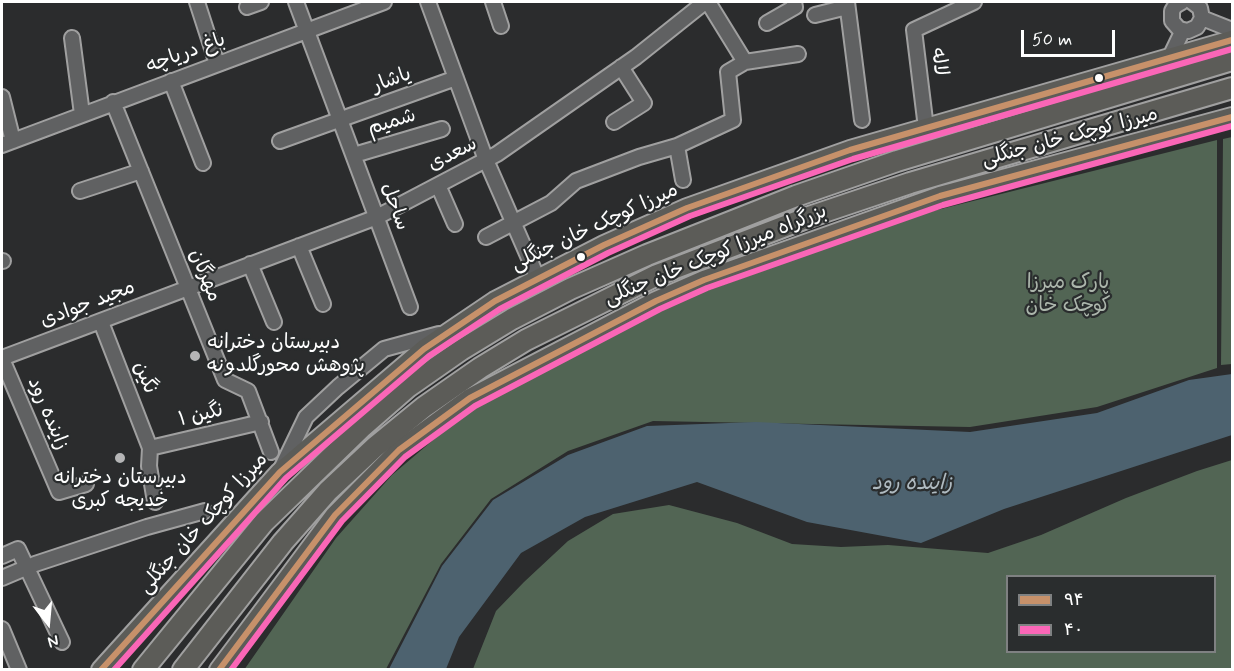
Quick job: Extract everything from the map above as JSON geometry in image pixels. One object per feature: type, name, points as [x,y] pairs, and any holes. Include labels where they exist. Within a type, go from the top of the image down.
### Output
[{"type":"highway","name":"بزرگراه میرزا کوچک خان جنگلی","points":[[143,669],[264,522],[352,436],[408,387],[461,350],[512,319],[570,289],[647,255],[796,196],[897,161],[1233,60]]},
{"type":"highway","name":"بزرگراه میرزا کوچک خان جنگلی","points":[[183,669],[284,542],[328,491],[383,440],[424,407],[480,368],[526,340],[657,275],[809,217],[910,183],[1228,90]]},
{"type":"highway","points":[[201,669],[225,631],[244,592]]},
{"type":"highway","points":[[131,669],[161,648]]},
{"type":"main road","name":"میرزا کوچک خان جنگلی","points":[[101,669],[280,472],[424,349],[495,301],[604,245],[687,208],[850,150],[1233,40]]},
{"type":"main road","name":"میرزا کوچک خان جنگلی","points":[[219,669],[335,515],[399,450],[470,398],[656,301],[704,280],[940,196],[1233,117]]},
{"type":"street","points":[[197,2],[217,63]]},
{"type":"street","points":[[247,8],[261,2]]},
{"type":"street","name":"ساحل","points":[[296,2],[410,307]]},
{"type":"street","name":"باغ دریاچه","points":[[7,143],[307,30],[359,6],[384,2]]},
{"type":"street","points":[[428,2],[486,160],[538,279]]},
{"type":"street","points":[[493,2],[501,26]]},
{"type":"street","points":[[706,2],[745,62]]},
{"type":"street","name":"سعدی","points":[[188,287],[377,217],[486,160],[621,67],[706,2]]},
{"type":"street","points":[[767,22],[795,7],[794,2]]},
{"type":"street","name":"لاله","points":[[926,128],[914,30],[974,2]]},
{"type":"street","points":[[1182,2],[1174,6],[1171,16],[1175,25],[1188,31],[1197,27],[1202,18],[1200,8],[1192,2]]},
{"type":"street","points":[[815,15],[847,4],[862,120]]},
{"type":"street","points":[[1202,18],[1233,30]]},
{"type":"street","points":[[1170,57],[1183,30]]},
{"type":"street","points":[[72,38],[82,114]]},
{"type":"street","points":[[486,237],[551,203],[576,181],[639,157],[677,146],[733,120],[728,72],[745,62],[798,54]]},
{"type":"street","points":[[614,122],[644,103],[621,67]]},
{"type":"street","name":"یاشار","points":[[341,121],[456,78]]},
{"type":"street","points":[[171,81],[203,163]]},
{"type":"street","points":[[2,98],[7,143]]},
{"type":"street","name":"مهرگان","points":[[113,102],[225,380],[248,391],[271,452]]},
{"type":"street","points":[[280,141],[341,121]]},
{"type":"street","name":"شمیم","points":[[354,155],[442,129]]},
{"type":"street","points":[[677,146],[682,180]]},
{"type":"street","points":[[80,191],[141,171]]},
{"type":"street","points":[[438,185],[455,224]]},
{"type":"street","points":[[299,246],[323,304]]},
{"type":"street","points":[[250,264],[274,322]]},
{"type":"street","name":"مجید جوادی","points":[[2,358],[188,287]]},
{"type":"street","name":"نگین","points":[[101,322],[150,448],[149,466],[155,502]]},
{"type":"street","points":[[280,472],[306,417],[384,349],[450,332]]},
{"type":"street","name":"زاینده رود","points":[[2,358],[60,492],[86,484]]},
{"type":"street","name":"نگین ۱","points":[[150,448],[261,422]]},
{"type":"street","points":[[2,578],[147,527],[205,511]]},
{"type":"street","points":[[2,556],[18,549],[62,642]]},
{"type":"street","points":[[2,629],[20,669]]},
{"type":"green space","points":[[1232,137],[1232,364],[1221,365],[1223,139]]},
{"type":"green space","name":"پارک میرزا کوچک خان","points":[[1217,140],[1217,368],[1097,407],[970,427],[653,421],[568,451],[491,499],[441,564],[386,669],[244,670],[336,538],[392,475],[452,424],[504,388],[659,308],[921,214]]},
{"type":"green space","points":[[1232,460],[1232,669],[473,669],[496,611],[568,541],[613,514],[669,505],[737,523],[792,544],[841,547],[888,545],[988,553],[1041,535],[1126,498]]},
{"type":"water","name":"زاینده رود","points":[[1232,374],[1232,435],[1004,509],[921,543],[807,522],[697,482],[585,517],[521,553],[459,637],[446,669],[389,669],[442,566],[493,500],[568,455],[647,426],[756,422],[970,432],[1097,413],[1189,380]]},
{"type":"transit line","name":"۹۴","points":[[101,670],[280,472],[424,349],[495,301],[604,245],[687,208],[850,150],[1232,40]]},
{"type":"transit line","name":"۴۰","points":[[114,670],[286,478],[429,356],[500,309],[608,253],[690,216],[853,159],[1232,49]]},
{"type":"transit line","name":"۹۴","points":[[219,670],[335,515],[399,450],[470,398],[656,301],[704,280],[940,196],[1232,117]]},
{"type":"transit line","name":"۴۰","points":[[231,670],[342,521],[405,457],[475,406],[660,309],[707,288],[943,205],[1232,126]]},
{"type":"place","name":"دبیرستان دخترانه پژوهش محورگلدونه","points":[[195,356]]},
{"type":"place","name":"دبیرستان دخترانه خدیجه کبری","points":[[120,458]]}]
